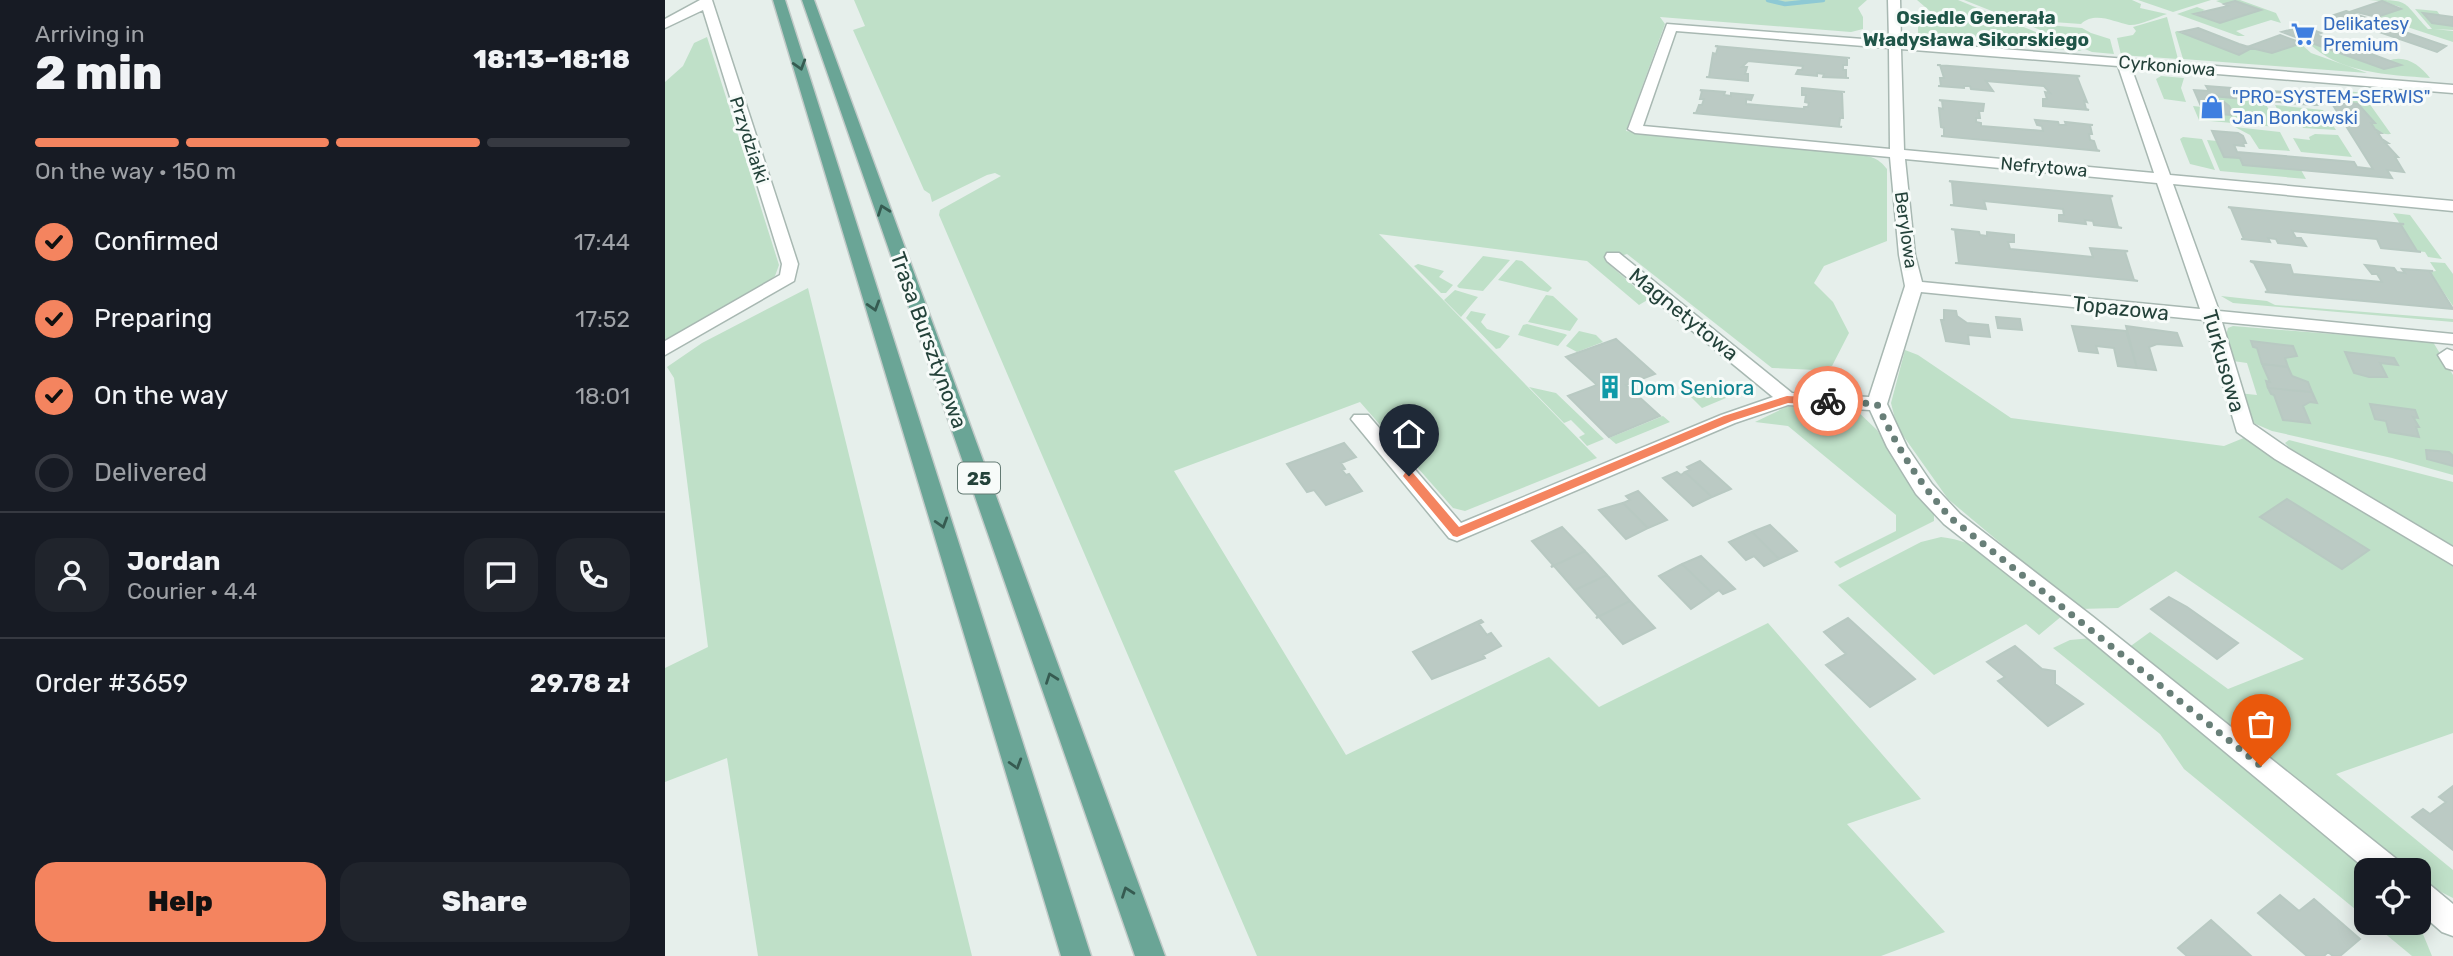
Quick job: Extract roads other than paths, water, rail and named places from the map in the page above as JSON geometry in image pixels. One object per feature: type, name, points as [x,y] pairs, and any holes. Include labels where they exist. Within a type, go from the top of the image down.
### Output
[{"type":"main road","name":"Trasa Bursztynowa","points":[[779,0],[1076,956]]},
{"type":"main road","name":"Trasa Bursztynowa","points":[[808,0],[1150,956]]},
{"type":"street","name":"Berylowa","points":[[1877,404],[1914,286],[1907,255],[1897,153],[1894,0]]},
{"type":"street","name":"Przydziałki","points":[[665,24],[706,2],[790,264],[788,277],[665,349]]},
{"type":"street","name":"Cyrkoniowa","points":[[1635,129],[1671,27],[2453,89]]},
{"type":"street","name":"Turkusowa","points":[[2123,63],[2212,317],[2244,427],[2282,454],[2453,558]]},
{"type":"street","name":"Nefrytowa","points":[[1635,129],[2453,206]]},
{"type":"street","name":"Magnetytowa","points":[[1613,257],[1787,399]]},
{"type":"street","name":"Topazowa","points":[[1914,286],[2212,317],[2451,353]]},
{"type":"street","points":[[1361,419],[1457,533],[1728,419],[1787,399],[1877,404],[1897,447],[1924,489],[1952,519],[2094,630],[2374,858]]},
{"type":"street","points":[[2431,904],[2453,922]]},
{"type":"waterway","points":[[1768,0],[1785,4],[1823,0]]},
{"type":"place","name":"Delikatesy Premium","points":[[2303,34]]},
{"type":"place","name":"\"PRO-SYSTEM-SERWIS\" Jan Bonkowski","points":[[2212,107]]},
{"type":"place","name":"Dom Seniora","points":[[1610,387]]},
{"type":"district","name":"Osiedle Generała Władysława Sikorskiego","points":[[1976,28]]}]
